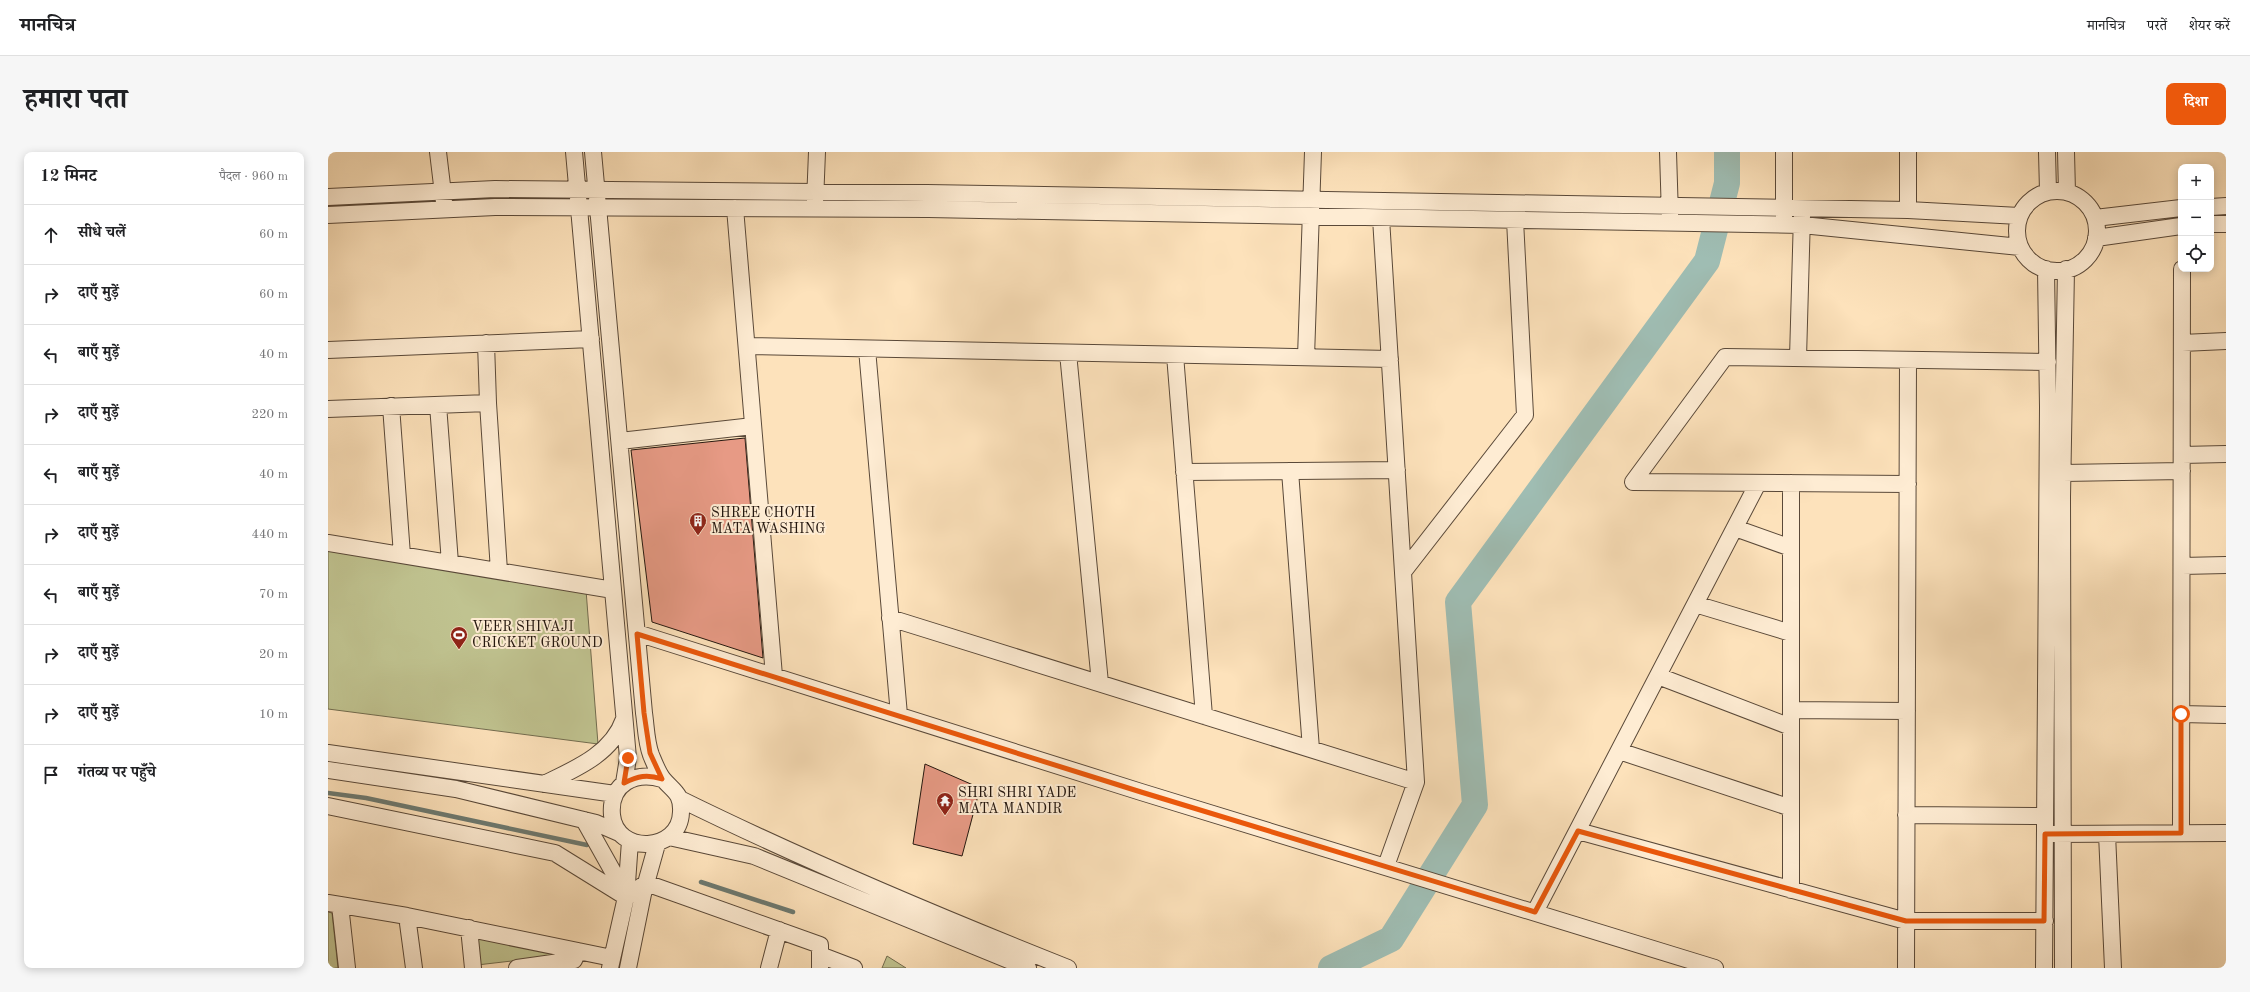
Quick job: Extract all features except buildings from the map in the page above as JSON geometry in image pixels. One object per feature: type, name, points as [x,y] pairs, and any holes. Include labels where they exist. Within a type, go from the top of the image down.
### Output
[{"type":"street","points":[[438,152],[445,209]]},
{"type":"street","points":[[347,968],[334,904],[407,916],[578,951],[611,963],[626,897],[625,837],[612,821],[611,807],[619,789],[628,758],[574,152]]},
{"type":"street","points":[[593,152],[600,207],[644,713],[650,753],[662,779]]},
{"type":"street","points":[[815,208],[818,152]]},
{"type":"street","points":[[1306,357],[1313,152]]},
{"type":"street","points":[[1668,152],[1674,205],[1674,223]]},
{"type":"street","points":[[1779,225],[1778,207],[1784,152]]},
{"type":"street","points":[[1908,152],[1908,210]]},
{"type":"street","points":[[2047,152],[2048,191]]},
{"type":"street","points":[[2066,152],[2067,192]]},
{"type":"street","points":[[328,198],[495,189],[816,192],[1778,207],[1908,210],[2019,216]]},
{"type":"street","points":[[2048,191],[2067,192],[2084,202],[2095,218],[2096,238],[2092,249],[2086,258],[2077,265],[2066,270],[2046,269],[2035,264],[2026,257],[2020,246],[2017,226],[2019,216],[2030,200],[2048,191]]},
{"type":"street","points":[[2214,207],[2226,206]]},
{"type":"street","points":[[328,215],[495,207],[600,207],[815,208],[1310,216],[1779,225],[2020,246]]},
{"type":"street","points":[[735,208],[774,676]]},
{"type":"street","points":[[1798,358],[1802,208]]},
{"type":"street","points":[[2095,218],[2178,208]]},
{"type":"street","points":[[1381,218],[1416,782],[1390,868]]},
{"type":"street","points":[[1403,572],[1525,415],[1515,220]]},
{"type":"street","points":[[2214,224],[2226,224]]},
{"type":"street","points":[[2096,238],[2178,226]]},
{"type":"street","points":[[2044,968],[2048,362],[2046,269]]},
{"type":"street","points":[[2063,968],[2063,473],[2066,270]]},
{"type":"street","points":[[2181,833],[2182,272]]},
{"type":"street","points":[[328,350],[590,339]]},
{"type":"street","points":[[2182,343],[2226,341]]},
{"type":"street","points":[[486,344],[488,403],[499,571]]},
{"type":"street","points":[[747,346],[1390,359]]},
{"type":"street","points":[[867,349],[898,716]]},
{"type":"street","points":[[1068,353],[1100,683]]},
{"type":"street","points":[[1175,355],[1204,716]]},
{"type":"street","points":[[1908,484],[1633,482],[1725,357],[2048,362]]},
{"type":"street","points":[[1906,968],[1908,360]]},
{"type":"street","points":[[328,409],[488,403]]},
{"type":"street","points":[[438,405],[450,563]]},
{"type":"street","points":[[391,406],[402,555]]},
{"type":"street","points":[[620,441],[753,426]]},
{"type":"street","points":[[2063,473],[2182,463],[2226,454]]},
{"type":"street","points":[[1184,472],[1397,470]]},
{"type":"street","points":[[1290,471],[1311,749]]},
{"type":"street","points":[[1535,912],[1758,483]]},
{"type":"street","points":[[1791,483],[1791,890]]},
{"type":"street","points":[[1735,528],[1791,548]]},
{"type":"street","points":[[328,543],[613,590]]},
{"type":"street","points":[[2182,566],[2226,564]]},
{"type":"street","points":[[1695,604],[1791,633]]},
{"type":"street","points":[[890,618],[1416,782]]},
{"type":"street","points":[[637,634],[1715,968]]},
{"type":"street","points":[[1658,676],[1791,726]]},
{"type":"street","points":[[1791,710],[1907,711]]},
{"type":"street","points":[[2181,714],[2226,714]]},
{"type":"street","points":[[544,784],[599,754],[612,741],[624,719]]},
{"type":"street","points":[[1619,751],[1791,808]]},
{"type":"street","points":[[328,752],[544,784],[619,789],[635,777],[649,775],[662,779],[673,787],[680,799],[681,813],[677,826],[663,840],[646,883],[628,968]]},
{"type":"street","points":[[328,770],[456,789],[584,820],[643,845],[663,840],[705,844],[754,856],[1028,968]]},
{"type":"street","points":[[680,799],[729,823],[981,933],[1068,968]]},
{"type":"street","points":[[328,806],[554,852],[626,897]]},
{"type":"street","points":[[1906,815],[2045,816]]},
{"type":"street","points":[[584,820],[626,897]]},
{"type":"street","points":[[1578,831],[1906,921],[2044,921]]},
{"type":"street","points":[[2045,834],[2226,833]]},
{"type":"street","points":[[2107,834],[2113,968]]},
{"type":"street","points":[[626,897],[646,883]]},
{"type":"street","points":[[646,883],[820,945],[820,962],[854,968]]},
{"type":"street","points":[[407,916],[414,968]]},
{"type":"street","points":[[469,928],[473,968]]},
{"type":"street","points":[[769,968],[779,930]]},
{"type":"street","points":[[517,968],[574,960],[578,951]]},
{"type":"green space","name":"VEER SHIVAJI CRICKET GROUND","points":[[328,550],[586,590],[598,744],[328,709]]},
{"type":"green space","points":[[328,912],[332,913],[338,968],[328,968]]},
{"type":"green space","points":[[477,938],[564,955],[477,965]]},
{"type":"green space","points":[[887,956],[906,968],[882,968]]},
{"type":"waterway","points":[[1331,968],[1391,939],[1475,805],[1458,602],[1707,261],[1727,183],[1727,152]]},
{"type":"waterway","points":[[328,793],[366,798],[587,845]]},
{"type":"waterway","points":[[701,882],[793,912]]},
{"type":"place","name":"SHREE CHOTH MATA WASHING","points":[[698,536]]},
{"type":"place","name":"VEER SHIVAJI CRICKET GROUND","points":[[459,650]]},
{"type":"place","name":"SHRI SHRI YADE MATA MANDIR","points":[[945,816]]},
{"type":"route","points":[[628,758],[624,783],[635,777],[649,775],[662,779],[650,753],[644,713],[637,634],[1141,792],[1535,912],[1578,831],[1906,921],[2044,921],[2045,834],[2181,833],[2181,714]]}]
